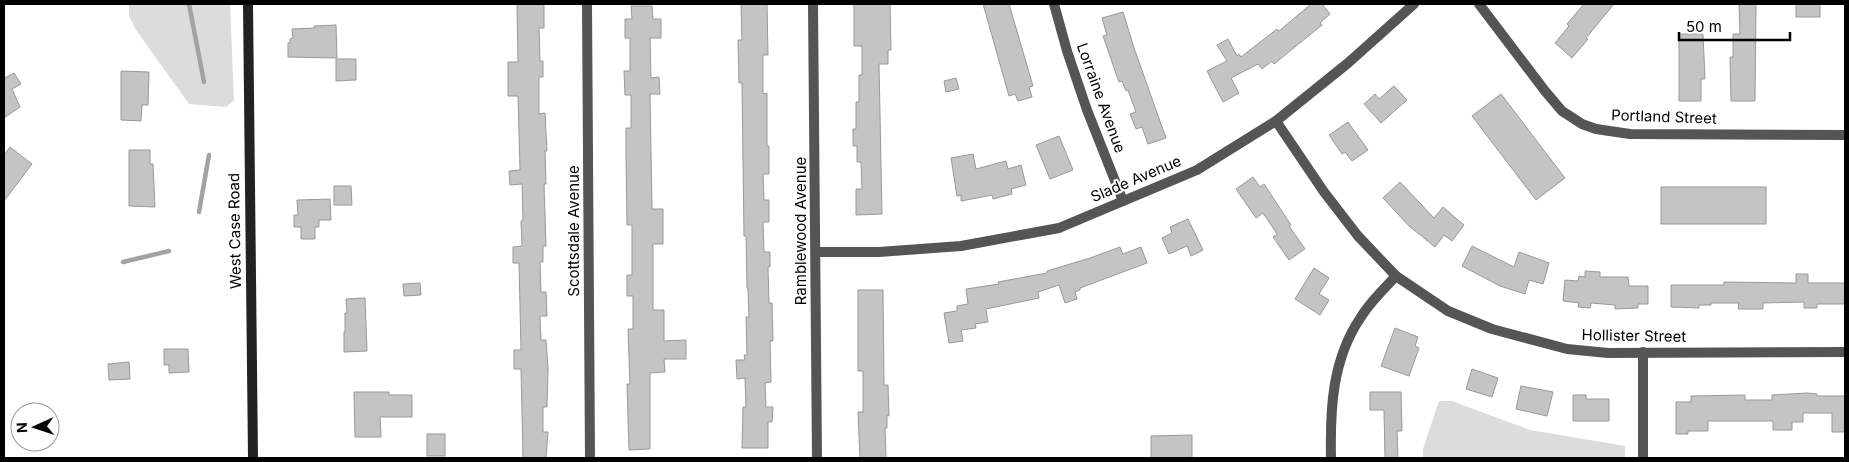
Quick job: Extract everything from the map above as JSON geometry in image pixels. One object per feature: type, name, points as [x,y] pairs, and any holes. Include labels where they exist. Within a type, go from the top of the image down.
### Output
[{"type":"main road","name":"West Case Road","points":[[248,4],[253,458]]},
{"type":"street","name":"Scottsdale Avenue","points":[[587,4],[590,458]]},
{"type":"street","name":"Ramblewood Avenue","points":[[813,4],[817,458]]},
{"type":"street","name":"Lorraine Avenue","points":[[1054,4],[1067,51],[1087,110],[1123,201]]},
{"type":"street","name":"Slade Avenue","points":[[816,252],[879,252],[961,246],[1059,228],[1197,170],[1276,121],[1348,63],[1414,4]]},
{"type":"street","name":"Portland Street","points":[[1479,4],[1554,103],[1582,124],[1596,129],[1630,134],[1845,135]]},
{"type":"street","name":"Hollister Street","points":[[1276,121],[1358,236],[1396,276],[1448,311],[1492,329],[1568,349],[1608,353],[1845,352]]},
{"type":"street","points":[[1331,458],[1331,404],[1336,372],[1345,345],[1361,316],[1396,276]]},
{"type":"street","points":[[1642,352],[1643,458]]},
{"type":"shaded area","points":[[129,4],[230,4],[234,100],[226,107],[189,104],[136,30],[129,16]]},
{"type":"shaded area","points":[[1439,401],[1452,401],[1530,430],[1625,446],[1625,458],[1423,458],[1423,449]]},
{"type":"building","points":[[517,4],[544,4],[544,28],[539,28],[540,61],[543,61],[543,77],[539,77],[539,114],[545,113],[547,151],[545,151],[546,184],[544,184],[546,246],[543,246],[543,262],[540,262],[541,292],[546,292],[547,316],[540,316],[541,340],[546,340],[548,368],[547,407],[543,407],[543,432],[548,432],[546,458],[523,458],[521,369],[514,369],[514,350],[521,350],[519,263],[513,263],[513,247],[522,246],[521,221],[523,220],[522,184],[510,185],[509,171],[520,170],[518,96],[508,96],[508,62],[518,62]]},
{"type":"building","points":[[741,4],[767,4],[768,55],[763,55],[763,94],[767,93],[769,174],[763,174],[764,200],[769,200],[769,222],[763,222],[764,252],[770,252],[770,267],[768,267],[769,303],[772,303],[773,341],[770,341],[771,382],[765,383],[766,407],[773,407],[772,422],[768,422],[768,448],[742,448],[743,407],[746,407],[745,378],[737,379],[736,360],[745,360],[744,355],[747,355],[746,317],[749,317],[746,236],[744,236],[742,83],[739,83],[738,40],[742,40]]},
{"type":"building","points":[[854,4],[890,4],[891,50],[888,50],[888,64],[879,64],[882,214],[856,215],[856,189],[862,189],[861,162],[857,162],[857,146],[853,146],[853,129],[856,129],[856,102],[859,102],[859,75],[862,75],[862,46],[854,46]]},
{"type":"building","points":[[983,4],[1009,4],[1033,86],[1029,87],[1032,97],[1018,101],[1015,94],[1009,96]]},
{"type":"building","points":[[1311,4],[1322,4],[1330,14],[1320,23],[1322,25],[1274,64],[1272,61],[1262,69],[1258,64],[1231,78],[1239,93],[1223,102],[1207,71],[1227,61],[1217,45],[1228,39],[1237,56],[1239,54],[1241,57],[1277,29],[1279,31]]},
{"type":"building","points":[[1584,4],[1614,4],[1572,58],[1555,43],[1569,26],[1567,24]]},
{"type":"building","points":[[1739,4],[1756,4],[1755,101],[1731,101],[1730,57],[1733,57],[1733,34],[1740,34]]},
{"type":"building","points":[[1796,4],[1820,4],[1820,17],[1796,17]]},
{"type":"building","points":[[631,6],[652,6],[653,19],[661,19],[661,38],[650,38],[651,78],[659,77],[660,94],[650,94],[652,209],[663,209],[663,244],[653,244],[653,310],[664,310],[664,341],[686,340],[686,359],[664,359],[665,372],[650,373],[650,449],[629,450],[627,384],[630,384],[628,329],[633,329],[633,296],[627,296],[627,275],[632,275],[632,225],[627,225],[626,128],[631,128],[631,95],[625,95],[624,71],[630,71],[630,38],[625,38],[625,19],[632,19]]},
{"type":"building","points":[[1123,12],[1166,138],[1148,144],[1142,127],[1136,129],[1130,114],[1136,112],[1128,90],[1126,91],[1122,81],[1119,82],[1103,36],[1107,35],[1102,18]]},
{"type":"building","points":[[336,25],[337,58],[288,57],[288,43],[293,38],[292,29]]},
{"type":"building","points":[[1679,34],[1703,34],[1705,79],[1701,79],[1701,101],[1679,101]]},
{"type":"building","points":[[336,59],[356,59],[356,80],[336,81]]},
{"type":"building","points":[[121,71],[149,72],[148,105],[142,105],[141,121],[121,120]]},
{"type":"building","points":[[14,73],[21,84],[12,89],[20,107],[4,118],[4,76],[5,78]]},
{"type":"building","points":[[956,78],[959,89],[946,92],[944,81]]},
{"type":"building","points":[[1394,86],[1407,100],[1381,123],[1364,104],[1375,94],[1379,99]]},
{"type":"building","points":[[1501,94],[1565,178],[1536,200],[1472,116]]},
{"type":"building","points":[[1348,122],[1368,150],[1352,161],[1345,152],[1342,154],[1329,135]]},
{"type":"building","points":[[1059,136],[1073,170],[1050,179],[1036,145]]},
{"type":"building","points":[[10,147],[32,164],[4,201],[4,155]]},
{"type":"building","points":[[129,150],[150,150],[150,164],[153,164],[155,207],[129,206]]},
{"type":"building","points":[[973,154],[976,169],[1006,161],[1008,169],[1021,165],[1026,185],[1011,189],[1012,194],[993,199],[992,195],[961,201],[961,195],[957,196],[951,158]]},
{"type":"building","points":[[1253,177],[1260,187],[1264,184],[1305,249],[1289,260],[1273,237],[1277,234],[1263,213],[1256,218],[1236,189]]},
{"type":"building","points":[[1400,182],[1434,218],[1443,207],[1464,225],[1452,241],[1444,235],[1435,247],[1409,226],[1383,198]]},
{"type":"building","points":[[334,186],[351,186],[352,205],[334,205]]},
{"type":"building","points":[[1661,187],[1766,187],[1766,224],[1661,224]]},
{"type":"building","points":[[330,199],[331,220],[319,220],[319,227],[315,227],[315,239],[301,239],[301,227],[294,227],[294,215],[298,215],[297,200]]},
{"type":"building","points":[[1188,219],[1203,250],[1191,256],[1187,246],[1169,254],[1162,238],[1172,233],[1170,227]]},
{"type":"building","points":[[1472,246],[1514,267],[1519,252],[1549,263],[1543,284],[1529,280],[1525,294],[1500,286],[1462,266]]},
{"type":"building","points":[[1120,247],[1123,254],[1141,247],[1147,263],[1080,288],[1080,290],[1075,292],[1077,299],[1065,303],[1059,285],[1038,292],[1039,298],[986,309],[988,322],[975,324],[976,328],[961,330],[963,341],[949,343],[944,313],[957,311],[957,306],[968,304],[966,289],[1047,273],[1047,271]]},
{"type":"building","points":[[1314,268],[1329,278],[1319,294],[1329,300],[1320,315],[1295,299]]},
{"type":"building","points":[[1585,271],[1600,272],[1600,277],[1628,277],[1629,286],[1648,286],[1648,304],[1638,304],[1638,308],[1615,309],[1615,305],[1591,303],[1590,308],[1578,307],[1579,303],[1563,301],[1565,280],[1578,281],[1579,276],[1585,277]]},
{"type":"building","points":[[1796,274],[1808,274],[1808,283],[1845,283],[1845,304],[1817,304],[1817,308],[1804,308],[1804,302],[1763,303],[1763,309],[1738,309],[1739,303],[1711,303],[1711,305],[1699,305],[1699,308],[1671,307],[1671,285],[1724,285],[1724,282],[1796,283]]},
{"type":"building","points":[[420,283],[421,295],[404,296],[403,284]]},
{"type":"building","points":[[858,290],[883,290],[884,385],[888,385],[889,416],[887,415],[887,428],[885,428],[886,458],[860,458],[858,412],[863,412],[863,371],[858,371]]},
{"type":"building","points":[[365,298],[367,351],[344,352],[345,313],[347,313],[346,299]]},
{"type":"building","points":[[1395,328],[1418,337],[1415,346],[1419,348],[1409,376],[1381,366]]},
{"type":"building","points":[[164,349],[188,349],[189,372],[169,373],[169,365],[164,365]]},
{"type":"building","points":[[129,362],[130,379],[109,380],[108,364]]},
{"type":"building","points":[[1472,369],[1498,378],[1492,397],[1466,389]]},
{"type":"building","points":[[1521,386],[1553,392],[1547,416],[1516,409]]},
{"type":"building","points":[[354,392],[389,392],[389,395],[412,395],[412,417],[380,417],[381,437],[355,437]]},
{"type":"building","points":[[1370,392],[1401,392],[1402,431],[1397,431],[1398,458],[1385,458],[1384,410],[1370,410]]},
{"type":"building","points":[[1817,394],[1817,396],[1845,396],[1845,432],[1832,432],[1832,413],[1803,413],[1803,422],[1792,422],[1792,430],[1773,430],[1773,421],[1708,421],[1708,431],[1688,431],[1688,434],[1676,434],[1676,402],[1691,402],[1691,396],[1745,395],[1745,400],[1772,400],[1772,395]]},
{"type":"building","points":[[1573,395],[1586,395],[1586,399],[1609,399],[1609,421],[1573,421]]},
{"type":"building","points":[[427,434],[445,434],[445,456],[427,456]]},
{"type":"building","points":[[1192,435],[1192,458],[1151,458],[1151,436]]},
{"type":"waterway","points":[[189,4],[204,82]]},
{"type":"waterway","points":[[199,212],[209,155]]},
{"type":"waterway","points":[[123,262],[169,251]]}]
